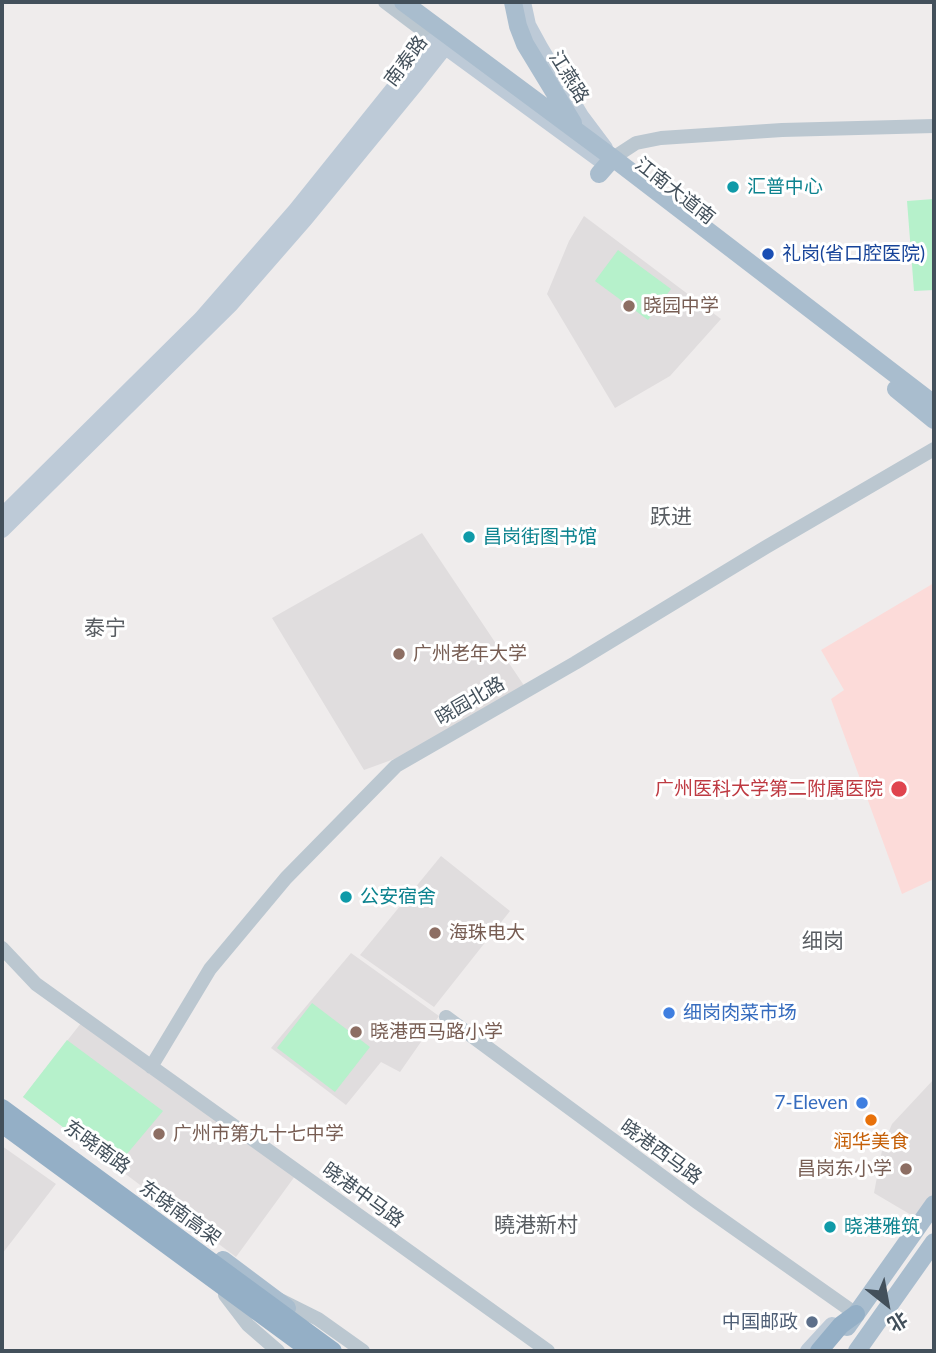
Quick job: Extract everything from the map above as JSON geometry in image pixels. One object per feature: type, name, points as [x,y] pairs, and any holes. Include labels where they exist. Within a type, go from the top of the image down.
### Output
[{"type":"highway","name":"东晓南高架","points":[[2,1108],[336,1351]]},
{"type":"highway","name":"东晓南高架","points":[[2,1124],[309,1351]]},
{"type":"highway","points":[[225,1295],[293,1351]]},
{"type":"highway","points":[[273,1296],[350,1351]]},
{"type":"highway","points":[[819,1351],[841,1325],[856,1314]]},
{"type":"main road","name":"江南大道南","points":[[403,2],[442,40],[934,420]]},
{"type":"main road","name":"江燕路","points":[[513,2],[518,26],[539,70],[566,114],[607,166]]},
{"type":"main road","name":"江燕路","points":[[523,2],[528,25],[607,166]]},
{"type":"main road","name":"江南大道南","points":[[442,40],[518,88],[582,135]]},
{"type":"main road","name":"南泰路","points":[[2,516],[168,351],[240,275],[442,40]]},
{"type":"main road","name":"南泰路","points":[[2,530],[231,304],[306,218],[442,40]]},
{"type":"main road","points":[[518,88],[532,82],[539,70]]},
{"type":"main road","name":"江南大道南","points":[[607,166],[934,404]]},
{"type":"main road","name":"东晓南路","points":[[2,1103],[169,1225],[273,1296],[336,1351]]},
{"type":"main road","points":[[2,1132],[225,1295],[309,1351]]},
{"type":"main road","points":[[830,1351],[934,1204]]},
{"type":"main road","points":[[857,1351],[934,1242]]},
{"type":"main road","points":[[808,1351],[825,1330],[856,1314]]},
{"type":"street","name":"江南大道南","points":[[385,2],[442,40]]},
{"type":"street","points":[[607,166],[636,143],[661,138],[782,130],[934,126]]},
{"type":"street","name":"晓园北路","points":[[151,1067],[211,969],[286,878],[396,766],[575,663],[934,449]]},
{"type":"street","name":"晓港中马路","points":[[2,948],[36,984],[548,1351]]},
{"type":"street","name":"晓港西马路","points":[[446,1017],[686,1194],[856,1314]]},
{"type":"street","points":[[225,1295],[248,1325],[278,1351]]},
{"type":"street","name":"东晓南路","points":[[273,1296],[317,1319],[363,1351]]},
{"type":"shaded area","name":"晓园中学","points":[[584,216],[721,319],[670,376],[615,408],[547,294],[569,241]]},
{"type":"shaded area","name":"广州老年大学","points":[[422,533],[527,690],[397,758],[364,770],[272,618]]},
{"type":"shaded area","name":"广州医科大学第二附属医院","points":[[934,583],[934,879],[902,894],[831,699],[844,690],[821,650]]},
{"type":"shaded area","name":"海珠电大","points":[[441,856],[510,911],[434,1007],[360,955]]},
{"type":"shaded area","name":"晓港西马路小学","points":[[351,953],[439,1016],[400,1072],[381,1062],[346,1105],[271,1048]]},
{"type":"shaded area","name":"广州市第九十七中学","points":[[85,1018],[298,1172],[236,1257],[23,1097]]},
{"type":"shaded area","name":"昌岗东小学","points":[[934,1079],[934,1198],[918,1219],[874,1193],[883,1145],[892,1124]]},
{"type":"shaded area","points":[[2,1146],[56,1184],[2,1254]]},
{"type":"green space","points":[[934,199],[934,290],[914,291],[907,201]]},
{"type":"green space","points":[[618,250],[671,289],[648,320],[595,281]]},
{"type":"green space","points":[[312,1003],[370,1047],[335,1092],[277,1048]]},
{"type":"green space","points":[[67,1040],[163,1111],[116,1167],[23,1097]]},
{"type":"place","name":"汇普中心","points":[[733,187]]},
{"type":"place","name":"礼岗(省口腔医院)","points":[[768,254]]},
{"type":"place","name":"晓园中学","points":[[629,306]]},
{"type":"place","name":"昌岗街图书馆","points":[[469,537]]},
{"type":"place","name":"广州老年大学","points":[[399,654]]},
{"type":"place","name":"广州医科大学第二附属医院","points":[[899,789]]},
{"type":"place","name":"公安宿舍","points":[[346,897]]},
{"type":"place","name":"海珠电大","points":[[435,933]]},
{"type":"place","name":"细岗肉菜市场","points":[[669,1013]]},
{"type":"place","name":"晓港西马路小学","points":[[356,1032]]},
{"type":"place","name":"7-Eleven","points":[[862,1103]]},
{"type":"place","name":"润华美食","points":[[871,1120]]},
{"type":"place","name":"广州市第九十七中学","points":[[159,1134]]},
{"type":"place","name":"昌岗东小学","points":[[906,1169]]},
{"type":"place","name":"晓港雅筑","points":[[830,1227]]},
{"type":"place","name":"中国邮政","points":[[812,1322]]},
{"type":"district","name":"跃进","points":[[671,517]]},
{"type":"district","name":"泰宁","points":[[105,628]]},
{"type":"district","name":"细岗","points":[[823,941]]},
{"type":"district","name":"曉港新村","points":[[536,1225]]}]
